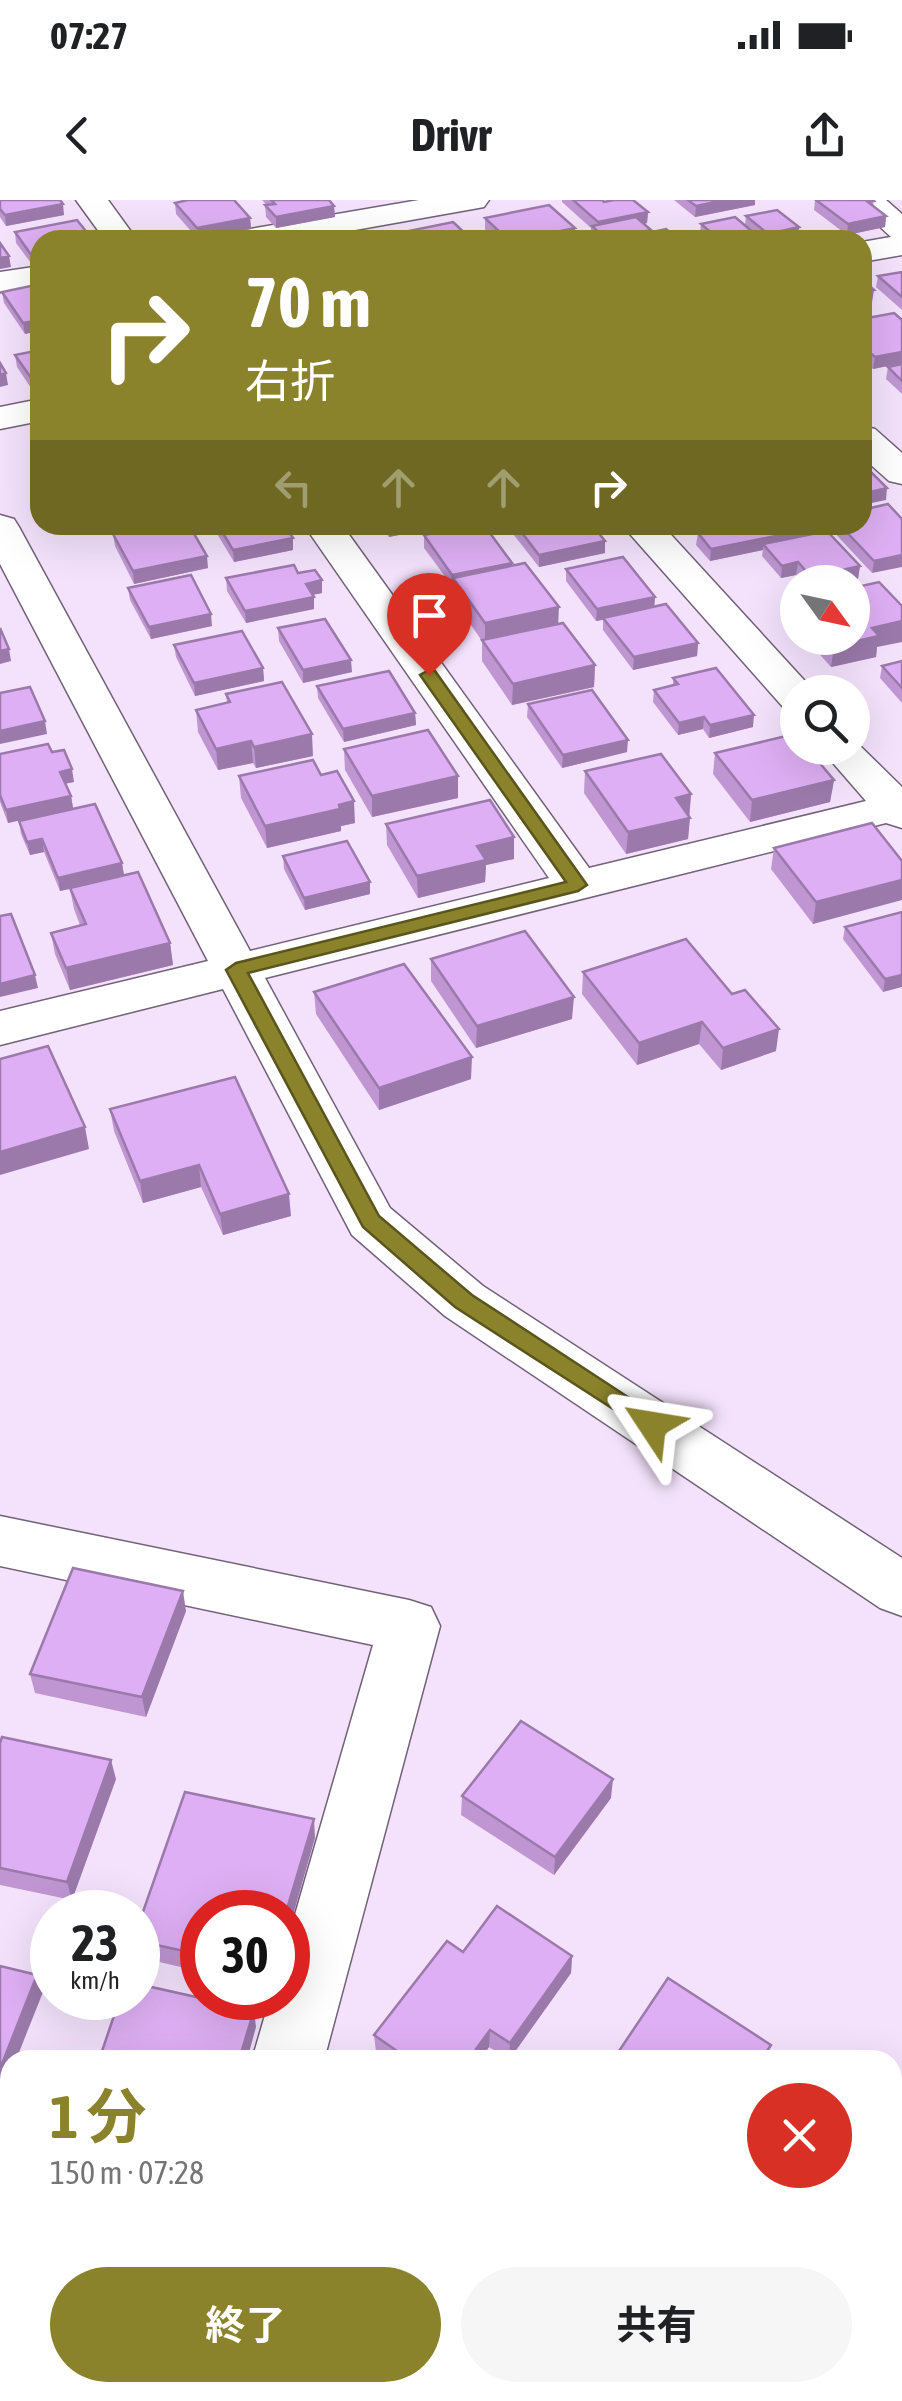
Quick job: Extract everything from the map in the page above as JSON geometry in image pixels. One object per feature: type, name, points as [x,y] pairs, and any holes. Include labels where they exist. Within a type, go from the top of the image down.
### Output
[{"type":"street","points":[[92,200],[113,230]]},
{"type":"street","points":[[282,230],[361,209],[473,200]]},
{"type":"street","points":[[867,200],[902,230]]},
{"type":"street","points":[[872,250],[902,245]]},
{"type":"street","points":[[0,282],[30,278]]},
{"type":"street","points":[[0,418],[30,412]]},
{"type":"street","points":[[872,446],[902,473]]},
{"type":"street","points":[[0,527],[370,1221],[464,1301],[902,1590]]},
{"type":"street","points":[[330,535],[578,885]]},
{"type":"street","points":[[651,535],[780,678]]},
{"type":"street","points":[[0,1028],[899,810],[858,765]]},
{"type":"street","points":[[0,1541],[408,1626],[291,2050]]},
{"type":"building","points":[[0,200],[60,200],[63,204],[5,215]]},
{"type":"building","points":[[234,200],[250,218],[197,228],[175,203]]},
{"type":"building","points":[[271,200],[329,200],[334,206],[276,217],[265,205],[275,204]]},
{"type":"building","points":[[573,200],[633,200],[648,212],[598,222]]},
{"type":"building","points":[[688,200],[725,200],[696,206]]},
{"type":"building","points":[[816,200],[873,200],[868,202],[886,216],[848,224]]},
{"type":"building","points":[[549,205],[575,228],[498,230],[485,218]]},
{"type":"building","points":[[777,210],[799,227],[763,230],[746,216]]},
{"type":"building","points":[[636,217],[651,230],[596,230],[592,226]]},
{"type":"building","points":[[735,217],[750,230],[708,230],[701,224]]},
{"type":"building","points":[[77,220],[85,230],[30,230],[30,253],[15,232]]},
{"type":"building","points":[[453,222],[461,230],[414,230]]},
{"type":"building","points":[[0,243],[9,256],[0,258]]},
{"type":"building","points":[[902,272],[902,297],[878,276]]},
{"type":"building","points":[[30,286],[30,322],[23,323],[2,292]]},
{"type":"building","points":[[894,313],[902,320],[902,352],[872,354],[872,317]]},
{"type":"building","points":[[30,352],[30,376],[15,355]]},
{"type":"building","points":[[902,364],[902,381],[888,367]]},
{"type":"building","points":[[872,473],[887,488],[872,492]]},
{"type":"building","points":[[888,504],[902,519],[902,555],[874,561],[849,535],[872,535],[872,508]]},
{"type":"building","points":[[114,535],[195,535],[207,556],[133,571]]},
{"type":"building","points":[[224,535],[293,538],[233,550]]},
{"type":"building","points":[[424,535],[491,535],[512,563],[452,575]]},
{"type":"building","points":[[524,535],[600,535],[605,541],[539,555]]},
{"type":"building","points":[[700,535],[780,535],[711,549]]},
{"type":"building","points":[[807,535],[831,535],[859,565],[798,562],[781,565],[763,544]]},
{"type":"building","points":[[623,557],[655,597],[597,609],[566,569]]},
{"type":"building","points":[[525,563],[559,607],[485,623],[453,578]]},
{"type":"building","points":[[294,565],[298,573],[315,570],[322,580],[306,584],[314,597],[245,611],[226,578]]},
{"type":"building","points":[[191,575],[211,614],[149,627],[128,588]]},
{"type":"building","points":[[879,582],[902,606],[902,621],[872,628],[879,636],[870,638],[870,584]]},
{"type":"building","points":[[666,604],[698,643],[634,657],[603,618]]},
{"type":"building","points":[[325,619],[351,660],[303,670],[278,628]]},
{"type":"building","points":[[563,623],[595,665],[513,684],[482,640]]},
{"type":"building","points":[[0,628],[9,649],[0,651]]},
{"type":"building","points":[[242,631],[263,668],[194,683],[174,645]]},
{"type":"building","points":[[902,661],[902,688],[882,666]]},
{"type":"building","points":[[716,668],[754,715],[710,725],[704,717],[679,723],[654,690],[678,684],[673,678]]},
{"type":"building","points":[[389,671],[415,713],[343,729],[317,686]]},
{"type":"building","points":[[282,682],[312,734],[254,747],[251,741],[216,749],[196,710],[230,702],[226,694]]},
{"type":"building","points":[[30,687],[45,721],[0,731],[0,693]]},
{"type":"building","points":[[592,690],[628,740],[563,755],[528,704]]},
{"type":"building","points":[[428,730],[458,776],[372,796],[344,749]]},
{"type":"building","points":[[780,738],[780,765],[821,765],[834,780],[752,800],[715,753]]},
{"type":"building","points":[[48,744],[52,752],[64,750],[72,769],[60,772],[71,796],[6,810],[0,795],[0,754]]},
{"type":"building","points":[[661,754],[691,794],[676,798],[690,818],[628,832],[585,771]]},
{"type":"building","points":[[313,760],[321,775],[337,771],[354,801],[339,805],[340,809],[265,826],[239,776]]},
{"type":"building","points":[[490,800],[514,837],[477,846],[486,860],[417,876],[386,824]]},
{"type":"building","points":[[95,804],[122,863],[58,878],[42,839],[27,842],[19,821]]},
{"type":"building","points":[[872,823],[902,861],[902,880],[816,902],[774,848]]},
{"type":"building","points":[[347,841],[370,882],[304,898],[283,856]]},
{"type":"building","points":[[138,872],[170,943],[66,968],[51,933],[86,924],[70,888]]},
{"type":"building","points":[[902,912],[902,975],[885,979],[845,927]]},
{"type":"building","points":[[11,914],[35,975],[0,984],[0,916]]},
{"type":"building","points":[[525,931],[574,997],[477,1026],[431,959]]},
{"type":"building","points":[[686,939],[732,994],[745,990],[779,1029],[723,1048],[702,1022],[639,1043],[583,972]]},
{"type":"building","points":[[404,964],[472,1057],[379,1088],[314,992]]},
{"type":"building","points":[[48,1046],[85,1127],[0,1152],[0,1059]]},
{"type":"building","points":[[235,1077],[289,1194],[220,1214],[199,1165],[140,1181],[110,1109]]},
{"type":"building","points":[[73,1568],[183,1591],[142,1697],[30,1674]]},
{"type":"building","points":[[521,1721],[613,1779],[555,1857],[462,1796]]},
{"type":"building","points":[[2,1737],[111,1760],[67,1882],[0,1868]]},
{"type":"building","points":[[185,1792],[314,1819],[293,1890],[180,1890],[180,1950],[160,1946],[160,1890],[151,1890]]},
{"type":"building","points":[[497,1906],[572,1956],[510,2043],[490,2030],[475,2050],[396,2050],[374,2035],[447,1941],[463,1952]]},
{"type":"building","points":[[0,1966],[30,1973],[30,1993],[7,2050],[0,2050]]},
{"type":"building","points":[[668,1978],[771,2045],[768,2050],[620,2050]]},
{"type":"building","points":[[160,1989],[180,1993],[180,2020],[251,2020],[242,2050],[102,2050],[113,2020],[160,2020]]},
{"type":"route","points":[[429,675],[578,885],[236,970],[370,1221],[464,1301],[652,1425]]}]
